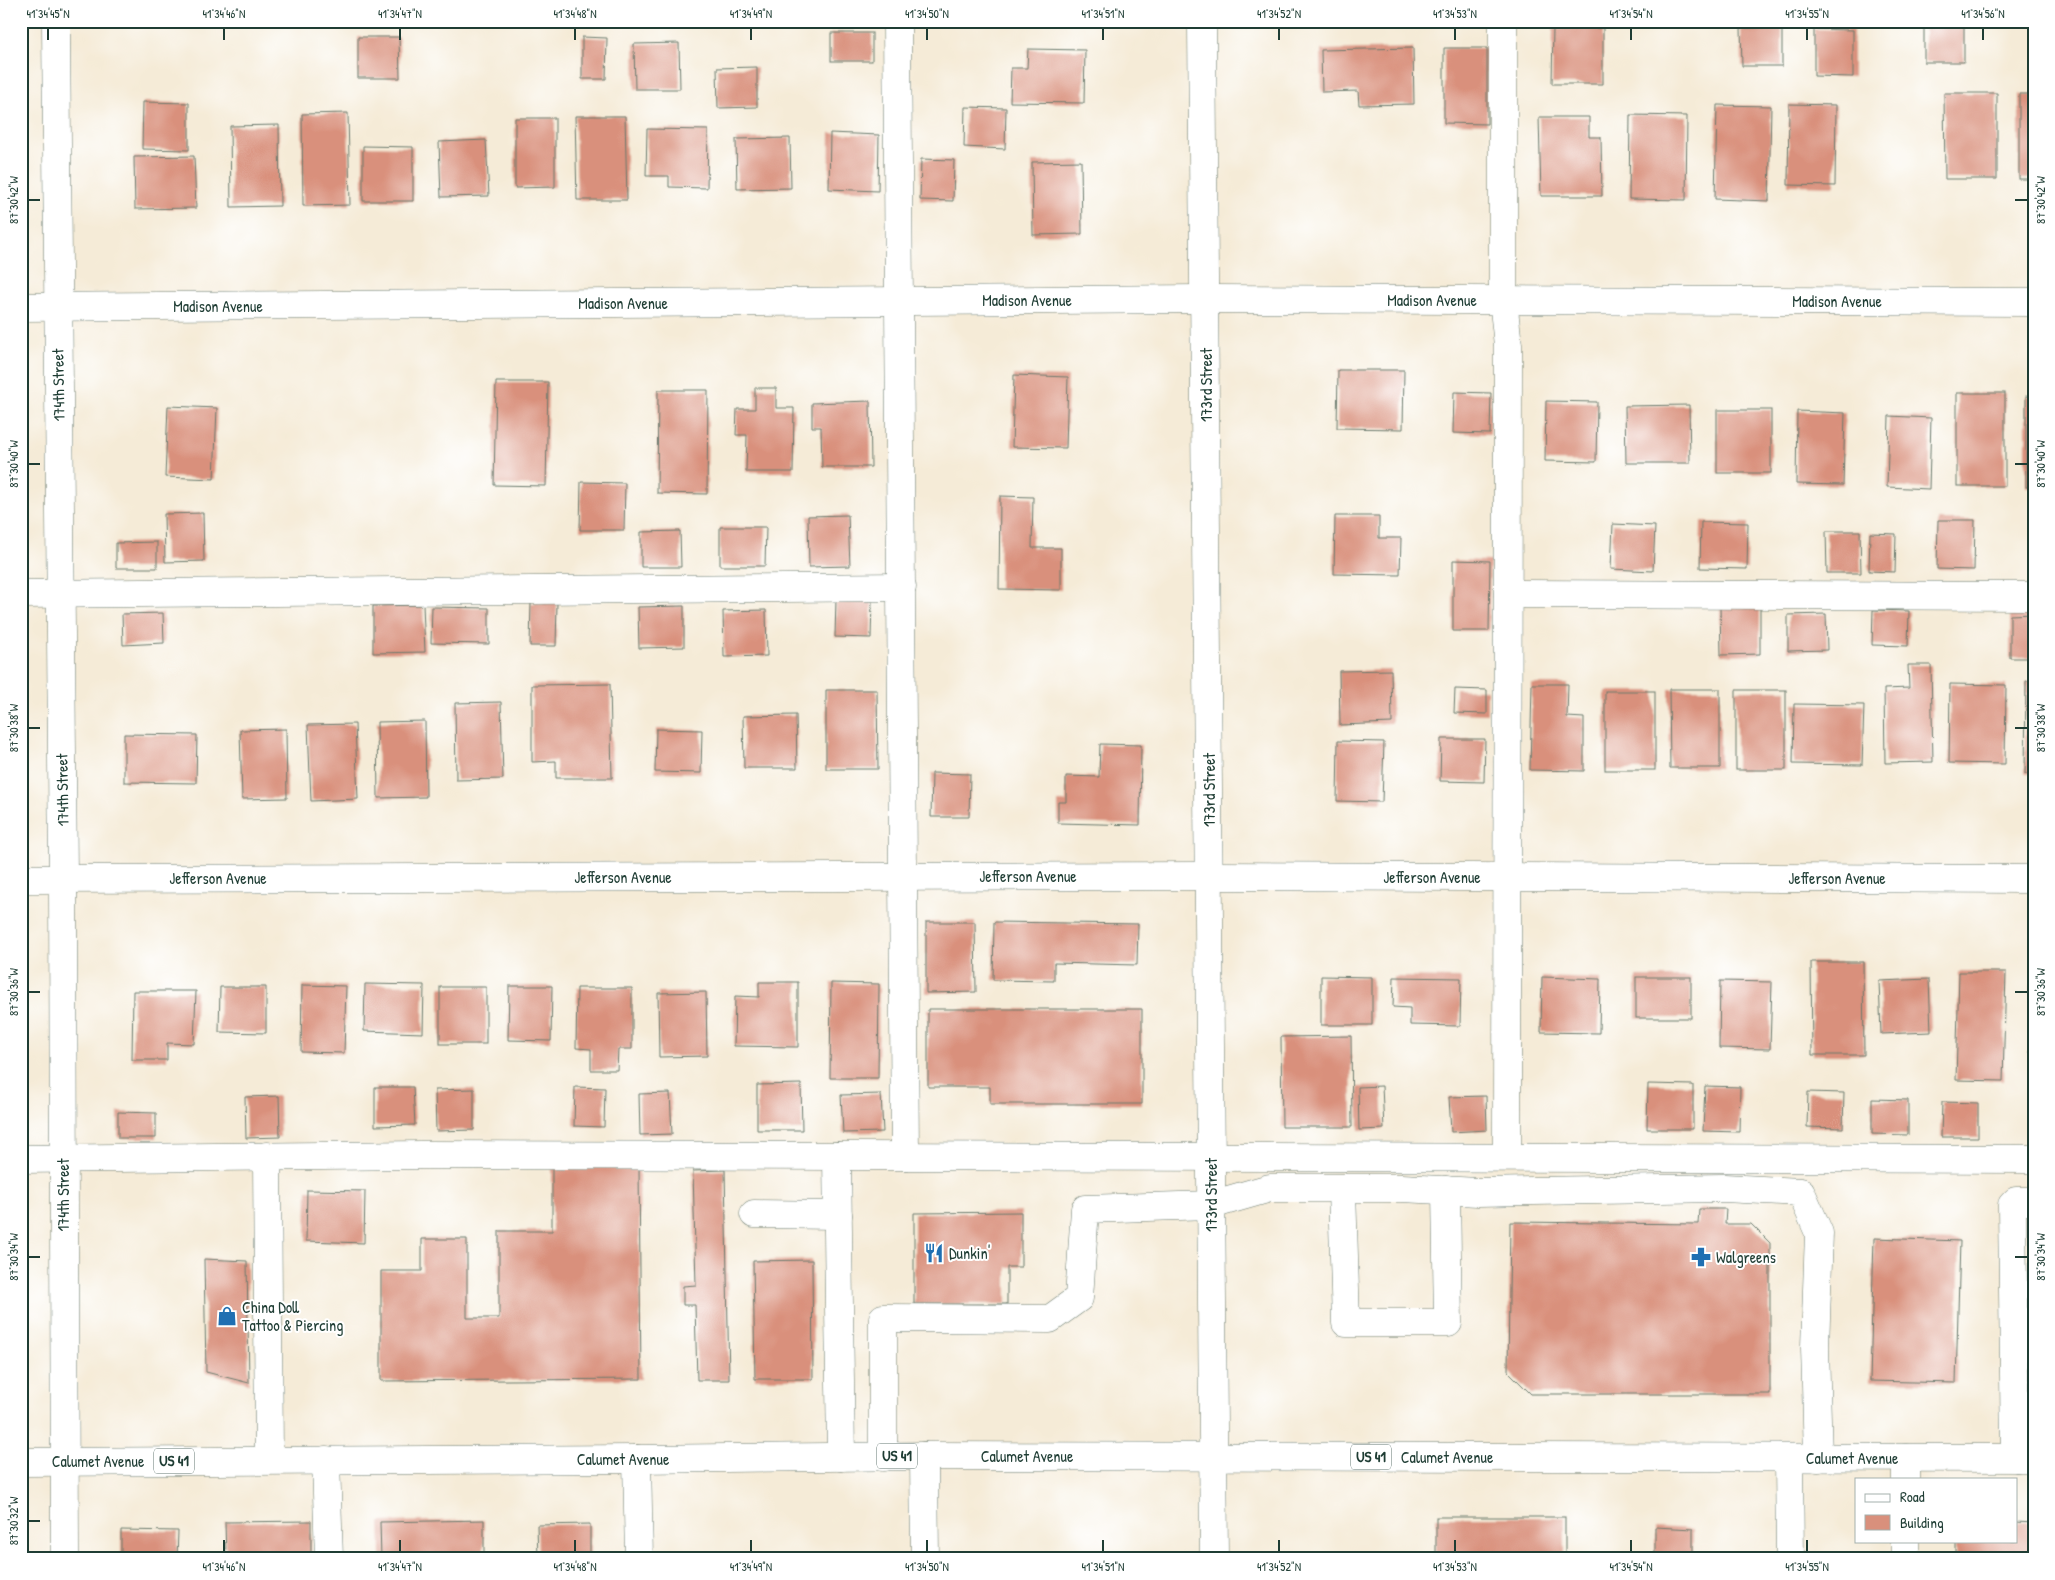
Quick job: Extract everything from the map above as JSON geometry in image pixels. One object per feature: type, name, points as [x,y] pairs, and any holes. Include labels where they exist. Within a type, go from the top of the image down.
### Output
[{"type":"street","name":"174th Street","points":[[56,21],[65,1559]]},
{"type":"street","points":[[897,21],[905,1156]]},
{"type":"street","name":"173rd Street","points":[[1202,21],[1206,299],[1214,1559]]},
{"type":"street","points":[[1503,21],[1503,300],[1508,345],[1507,1157]]},
{"type":"street","name":"Madison Avenue","points":[[21,307],[1206,299],[2034,302]]},
{"type":"street","points":[[21,594],[902,587]]},
{"type":"street","points":[[1508,594],[2034,596]]},
{"type":"street","name":"Jefferson Avenue","points":[[21,879],[904,876],[2034,879]]},
{"type":"street","points":[[21,1160],[422,1155],[2034,1160]]},
{"type":"street","points":[[267,1156],[269,1460]]},
{"type":"street","points":[[837,1156],[841,1457]]},
{"type":"street","points":[[883,1456],[883,1318],[1050,1319],[1079,1298],[1085,1209],[1211,1205],[1270,1188],[1342,1190],[1402,1188],[1478,1192],[1724,1188],[1802,1192],[1819,1233],[1815,1347],[1818,1458]]},
{"type":"street","points":[[1342,1190],[1346,1323],[1448,1323],[1446,1190]]},
{"type":"street","points":[[2024,1458],[2012,1206],[2016,1201],[2034,1201]]},
{"type":"street","points":[[754,1214],[838,1215]]},
{"type":"street","name":"Calumet Avenue","points":[[21,1462],[883,1456],[1818,1458],[1906,1468],[2024,1458]]},
{"type":"street","points":[[924,1456],[925,1559]]},
{"type":"street","points":[[1789,1458],[1790,1559]]},
{"type":"street","points":[[637,1459],[639,1559]]},
{"type":"street","points":[[326,1460],[329,1559]]},
{"type":"street","points":[[1904,1559],[1905,1542]]},
{"type":"building","points":[[1924,25],[1964,25],[1964,62],[1924,62]]},
{"type":"building","points":[[1782,27],[1782,66],[1742,66],[1741,28]]},
{"type":"building","points":[[1553,28],[1603,28],[1603,84],[1552,84]]},
{"type":"building","points":[[1814,29],[1853,30],[1853,77],[1814,76]]},
{"type":"building","points":[[831,33],[872,33],[872,61],[831,61]]},
{"type":"building","points":[[358,37],[399,37],[400,78],[358,78]]},
{"type":"building","points":[[582,37],[607,38],[606,79],[582,79]]},
{"type":"building","points":[[679,43],[680,89],[635,89],[634,44]]},
{"type":"building","points":[[1413,48],[1414,104],[1359,105],[1358,91],[1322,92],[1321,50]]},
{"type":"building","points":[[1444,48],[1487,48],[1487,124],[1444,123]]},
{"type":"building","points":[[1028,49],[1085,50],[1084,103],[1010,102],[1011,68],[1027,68]]},
{"type":"building","points":[[757,67],[757,107],[718,108],[717,68]]},
{"type":"building","points":[[1944,93],[1997,93],[1997,179],[1945,179]]},
{"type":"building","points":[[2019,94],[2034,94],[2034,179],[2019,179]]},
{"type":"building","points":[[143,102],[189,103],[189,150],[142,149]]},
{"type":"building","points":[[1789,104],[1836,105],[1835,186],[1788,185]]},
{"type":"building","points":[[1717,105],[1771,106],[1769,201],[1715,199]]},
{"type":"building","points":[[965,107],[1006,108],[1005,149],[964,147]]},
{"type":"building","points":[[348,113],[350,205],[303,206],[302,114]]},
{"type":"building","points":[[1630,115],[1687,116],[1686,200],[1629,199]]},
{"type":"building","points":[[575,116],[625,116],[627,200],[577,200]]},
{"type":"building","points":[[1539,117],[1589,117],[1589,137],[1601,137],[1602,196],[1541,196]]},
{"type":"building","points":[[515,118],[555,118],[555,187],[515,188]]},
{"type":"building","points":[[279,125],[280,206],[231,207],[230,126]]},
{"type":"building","points":[[647,129],[708,130],[707,188],[669,187],[669,176],[646,176]]},
{"type":"building","points":[[830,133],[879,135],[878,191],[829,189]]},
{"type":"building","points":[[790,138],[791,188],[737,189],[736,139]]},
{"type":"building","points":[[486,140],[489,196],[441,197],[439,142]]},
{"type":"building","points":[[363,146],[413,147],[413,201],[363,201]]},
{"type":"building","points":[[194,156],[196,208],[135,209],[134,157]]},
{"type":"building","points":[[921,159],[954,160],[953,201],[920,200]]},
{"type":"building","points":[[1081,161],[1082,234],[1033,235],[1032,162]]},
{"type":"building","points":[[1338,370],[1404,370],[1403,429],[1337,428]]},
{"type":"building","points":[[1014,375],[1068,377],[1066,448],[1012,447]]},
{"type":"building","points":[[496,382],[548,382],[546,486],[494,485]]},
{"type":"building","points":[[755,388],[776,388],[776,408],[794,408],[793,472],[746,472],[747,435],[736,435],[737,409],[755,409]]},
{"type":"building","points":[[658,390],[708,390],[707,494],[657,493]]},
{"type":"building","points":[[1454,392],[1491,393],[1490,434],[1453,433]]},
{"type":"building","points":[[1957,393],[2005,393],[2005,486],[1957,486]]},
{"type":"building","points":[[2026,396],[2034,396],[2034,487],[2026,487]]},
{"type":"building","points":[[870,401],[871,467],[822,467],[821,427],[812,427],[812,403]]},
{"type":"building","points":[[1546,401],[1597,402],[1596,462],[1545,461]]},
{"type":"building","points":[[1689,405],[1690,463],[1626,463],[1625,406]]},
{"type":"building","points":[[168,406],[217,408],[214,479],[165,477]]},
{"type":"building","points":[[1717,410],[1771,410],[1771,473],[1717,473]]},
{"type":"building","points":[[1797,411],[1845,413],[1843,485],[1796,484]]},
{"type":"building","points":[[1889,416],[1931,418],[1929,489],[1887,487]]},
{"type":"building","points":[[581,482],[625,483],[624,530],[580,530]]},
{"type":"building","points":[[1000,496],[1033,497],[1032,548],[1061,548],[1061,590],[999,589]]},
{"type":"building","points":[[203,513],[204,561],[165,562],[164,514]]},
{"type":"building","points":[[848,515],[850,566],[809,567],[808,516]]},
{"type":"building","points":[[1335,516],[1379,516],[1379,538],[1401,538],[1400,575],[1334,574]]},
{"type":"building","points":[[1938,520],[1975,520],[1974,570],[1937,569]]},
{"type":"building","points":[[1701,522],[1748,523],[1747,569],[1700,568]]},
{"type":"building","points":[[1613,524],[1655,526],[1653,571],[1611,569]]},
{"type":"building","points":[[720,527],[766,527],[765,566],[720,566]]},
{"type":"building","points":[[680,531],[681,567],[641,567],[641,532]]},
{"type":"building","points":[[1826,531],[1860,531],[1861,573],[1827,573]]},
{"type":"building","points":[[1870,533],[1896,534],[1895,572],[1869,571]]},
{"type":"building","points":[[157,542],[157,568],[116,568],[116,543]]},
{"type":"building","points":[[1453,560],[1490,561],[1489,631],[1453,631]]},
{"type":"building","points":[[836,599],[872,601],[871,638],[835,637]]},
{"type":"building","points":[[531,603],[557,603],[556,646],[530,646]]},
{"type":"building","points":[[423,605],[425,652],[373,653],[373,606]]},
{"type":"building","points":[[684,606],[684,647],[639,648],[638,607]]},
{"type":"building","points":[[432,607],[489,608],[489,644],[431,643]]},
{"type":"building","points":[[1720,607],[1760,607],[1760,654],[1721,655]]},
{"type":"building","points":[[766,610],[767,656],[724,657],[723,611]]},
{"type":"building","points":[[1873,610],[1909,611],[1908,646],[1872,645]]},
{"type":"building","points":[[163,613],[164,643],[123,645],[122,614]]},
{"type":"building","points":[[1826,614],[1827,650],[1788,651],[1788,615]]},
{"type":"building","points":[[2034,614],[2034,658],[2010,658],[2010,615]]},
{"type":"building","points":[[1908,665],[1931,665],[1933,762],[1885,763],[1884,689],[1909,688]]},
{"type":"building","points":[[1391,670],[1392,723],[1340,725],[1339,671]]},
{"type":"building","points":[[2026,681],[2034,681],[2034,774],[2025,774]]},
{"type":"building","points":[[610,684],[612,778],[556,778],[556,761],[532,762],[532,685]]},
{"type":"building","points":[[1532,684],[1568,684],[1567,717],[1584,718],[1584,771],[1530,770]]},
{"type":"building","points":[[1950,684],[2006,685],[2005,764],[1949,763]]},
{"type":"building","points":[[1455,689],[1487,690],[1487,714],[1454,713]]},
{"type":"building","points":[[1669,689],[1720,689],[1720,768],[1670,768]]},
{"type":"building","points":[[826,690],[877,690],[878,769],[826,769]]},
{"type":"building","points":[[1736,690],[1786,690],[1786,770],[1736,770]]},
{"type":"building","points":[[1605,691],[1655,691],[1655,770],[1605,770]]},
{"type":"building","points":[[501,702],[503,779],[456,780],[455,703]]},
{"type":"building","points":[[1794,704],[1864,705],[1862,765],[1793,764]]},
{"type":"building","points":[[796,715],[797,768],[744,768],[743,716]]},
{"type":"building","points":[[425,721],[426,797],[378,798],[377,722]]},
{"type":"building","points":[[355,724],[358,799],[311,801],[308,725]]},
{"type":"building","points":[[286,729],[287,798],[242,799],[240,730]]},
{"type":"building","points":[[656,729],[702,730],[701,773],[655,772]]},
{"type":"building","points":[[124,734],[197,735],[196,783],[124,782]]},
{"type":"building","points":[[1441,739],[1485,739],[1484,782],[1440,781]]},
{"type":"building","points":[[1338,741],[1384,742],[1382,802],[1337,801]]},
{"type":"building","points":[[1100,744],[1141,745],[1140,825],[1058,823],[1058,802],[1066,802],[1066,776],[1099,777]]},
{"type":"building","points":[[932,773],[970,774],[969,817],[931,817]]},
{"type":"building","points":[[926,922],[975,922],[976,992],[926,993]]},
{"type":"building","points":[[994,922],[1138,924],[1137,965],[1054,963],[1054,981],[993,980]]},
{"type":"building","points":[[1811,962],[1863,962],[1864,1055],[1812,1055]]},
{"type":"building","points":[[1959,972],[2006,972],[2003,1081],[1956,1080]]},
{"type":"building","points":[[1321,976],[1372,977],[1372,1025],[1321,1025]]},
{"type":"building","points":[[1394,977],[1461,978],[1460,1026],[1410,1025],[1410,1008],[1393,1007]]},
{"type":"building","points":[[1542,977],[1600,979],[1599,1033],[1541,1032]]},
{"type":"building","points":[[1636,977],[1691,977],[1691,1018],[1636,1018]]},
{"type":"building","points":[[1929,979],[1931,1032],[1881,1034],[1879,981]]},
{"type":"building","points":[[2031,979],[2034,979],[2034,1053],[2030,1053]]},
{"type":"building","points":[[1720,981],[1772,982],[1770,1049],[1719,1048]]},
{"type":"building","points":[[759,982],[798,982],[798,1047],[734,1046],[735,996],[759,997]]},
{"type":"building","points":[[831,983],[879,984],[878,1078],[830,1078]]},
{"type":"building","points":[[365,984],[424,985],[423,1033],[364,1031]]},
{"type":"building","points":[[302,985],[346,986],[344,1053],[301,1052]]},
{"type":"building","points":[[509,986],[552,986],[551,1041],[508,1040]]},
{"type":"building","points":[[220,987],[266,987],[266,1033],[219,1032]]},
{"type":"building","points":[[440,987],[486,987],[486,1044],[440,1044]]},
{"type":"building","points":[[577,988],[632,988],[632,1049],[618,1049],[617,1070],[591,1070],[591,1049],[576,1048]]},
{"type":"building","points":[[133,991],[196,991],[194,1044],[167,1043],[167,1060],[132,1060]]},
{"type":"building","points":[[706,992],[707,1056],[659,1057],[658,993]]},
{"type":"building","points":[[928,1009],[1142,1009],[1142,1104],[990,1104],[990,1087],[928,1087]]},
{"type":"building","points":[[1351,1036],[1352,1127],[1282,1127],[1281,1037]]},
{"type":"building","points":[[801,1084],[802,1130],[757,1130],[757,1085]]},
{"type":"building","points":[[1648,1084],[1693,1085],[1693,1129],[1647,1129]]},
{"type":"building","points":[[1382,1086],[1384,1129],[1359,1130],[1358,1087]]},
{"type":"building","points":[[1705,1086],[1740,1087],[1739,1132],[1703,1131]]},
{"type":"building","points":[[375,1087],[413,1087],[415,1125],[375,1126]]},
{"type":"building","points":[[575,1087],[605,1088],[604,1127],[574,1126]]},
{"type":"building","points":[[474,1089],[474,1130],[436,1131],[435,1090]]},
{"type":"building","points":[[1808,1092],[1844,1093],[1843,1128],[1807,1127]]},
{"type":"building","points":[[670,1093],[672,1134],[640,1135],[639,1094]]},
{"type":"building","points":[[881,1094],[883,1132],[843,1133],[841,1095]]},
{"type":"building","points":[[279,1096],[280,1137],[246,1138],[245,1097]]},
{"type":"building","points":[[1486,1096],[1487,1130],[1451,1132],[1449,1097]]},
{"type":"building","points":[[1872,1099],[1908,1100],[1908,1135],[1872,1134]]},
{"type":"building","points":[[1942,1102],[1978,1103],[1978,1137],[1941,1137]]},
{"type":"building","points":[[118,1112],[156,1113],[156,1138],[118,1138]]},
{"type":"building","points":[[639,1166],[641,1379],[381,1381],[381,1271],[422,1271],[422,1239],[467,1239],[467,1318],[499,1318],[499,1231],[552,1231],[552,1167]]},
{"type":"building","points":[[725,1170],[729,1380],[697,1380],[695,1305],[683,1305],[683,1286],[696,1285],[693,1171]]},
{"type":"building","points":[[307,1190],[365,1191],[364,1243],[306,1241]]},
{"type":"building","name":"Walgreens","points":[[1699,1209],[1726,1209],[1725,1224],[1751,1224],[1770,1243],[1770,1394],[1531,1394],[1508,1371],[1510,1222],[1698,1224]]},
{"type":"building","points":[[1021,1212],[1021,1267],[1007,1267],[1007,1304],[914,1304],[914,1213]]},
{"type":"building","points":[[1874,1238],[1960,1241],[1956,1383],[1870,1381]]},
{"type":"building","name":"China Doll Tattoo & Piercing","points":[[204,1259],[247,1261],[249,1383],[206,1372]]},
{"type":"building","points":[[812,1260],[813,1379],[755,1379],[753,1261]]},
{"type":"building","points":[[1436,1517],[1565,1517],[1565,1559],[1436,1559]]},
{"type":"building","points":[[484,1520],[484,1559],[381,1559],[380,1522]]},
{"type":"building","points":[[311,1521],[311,1559],[226,1559],[225,1522]]},
{"type":"building","points":[[2018,1522],[2034,1523],[2034,1559],[1956,1559],[1956,1542],[2018,1542]]},
{"type":"building","points":[[590,1524],[590,1559],[538,1559],[537,1525]]},
{"type":"building","points":[[1655,1527],[1693,1529],[1693,1559],[1655,1559]]},
{"type":"building","points":[[121,1530],[178,1531],[177,1559],[121,1559]]},
{"type":"building","points":[[1057,1555],[1057,1559],[1021,1559],[1021,1556]]},
{"type":"place","name":"Dunkin'","points":[[934,1253]]},
{"type":"place","name":"Walgreens","points":[[1701,1257]]},
{"type":"place","name":"China Doll Tattoo & Piercing","points":[[227,1316]]}]
